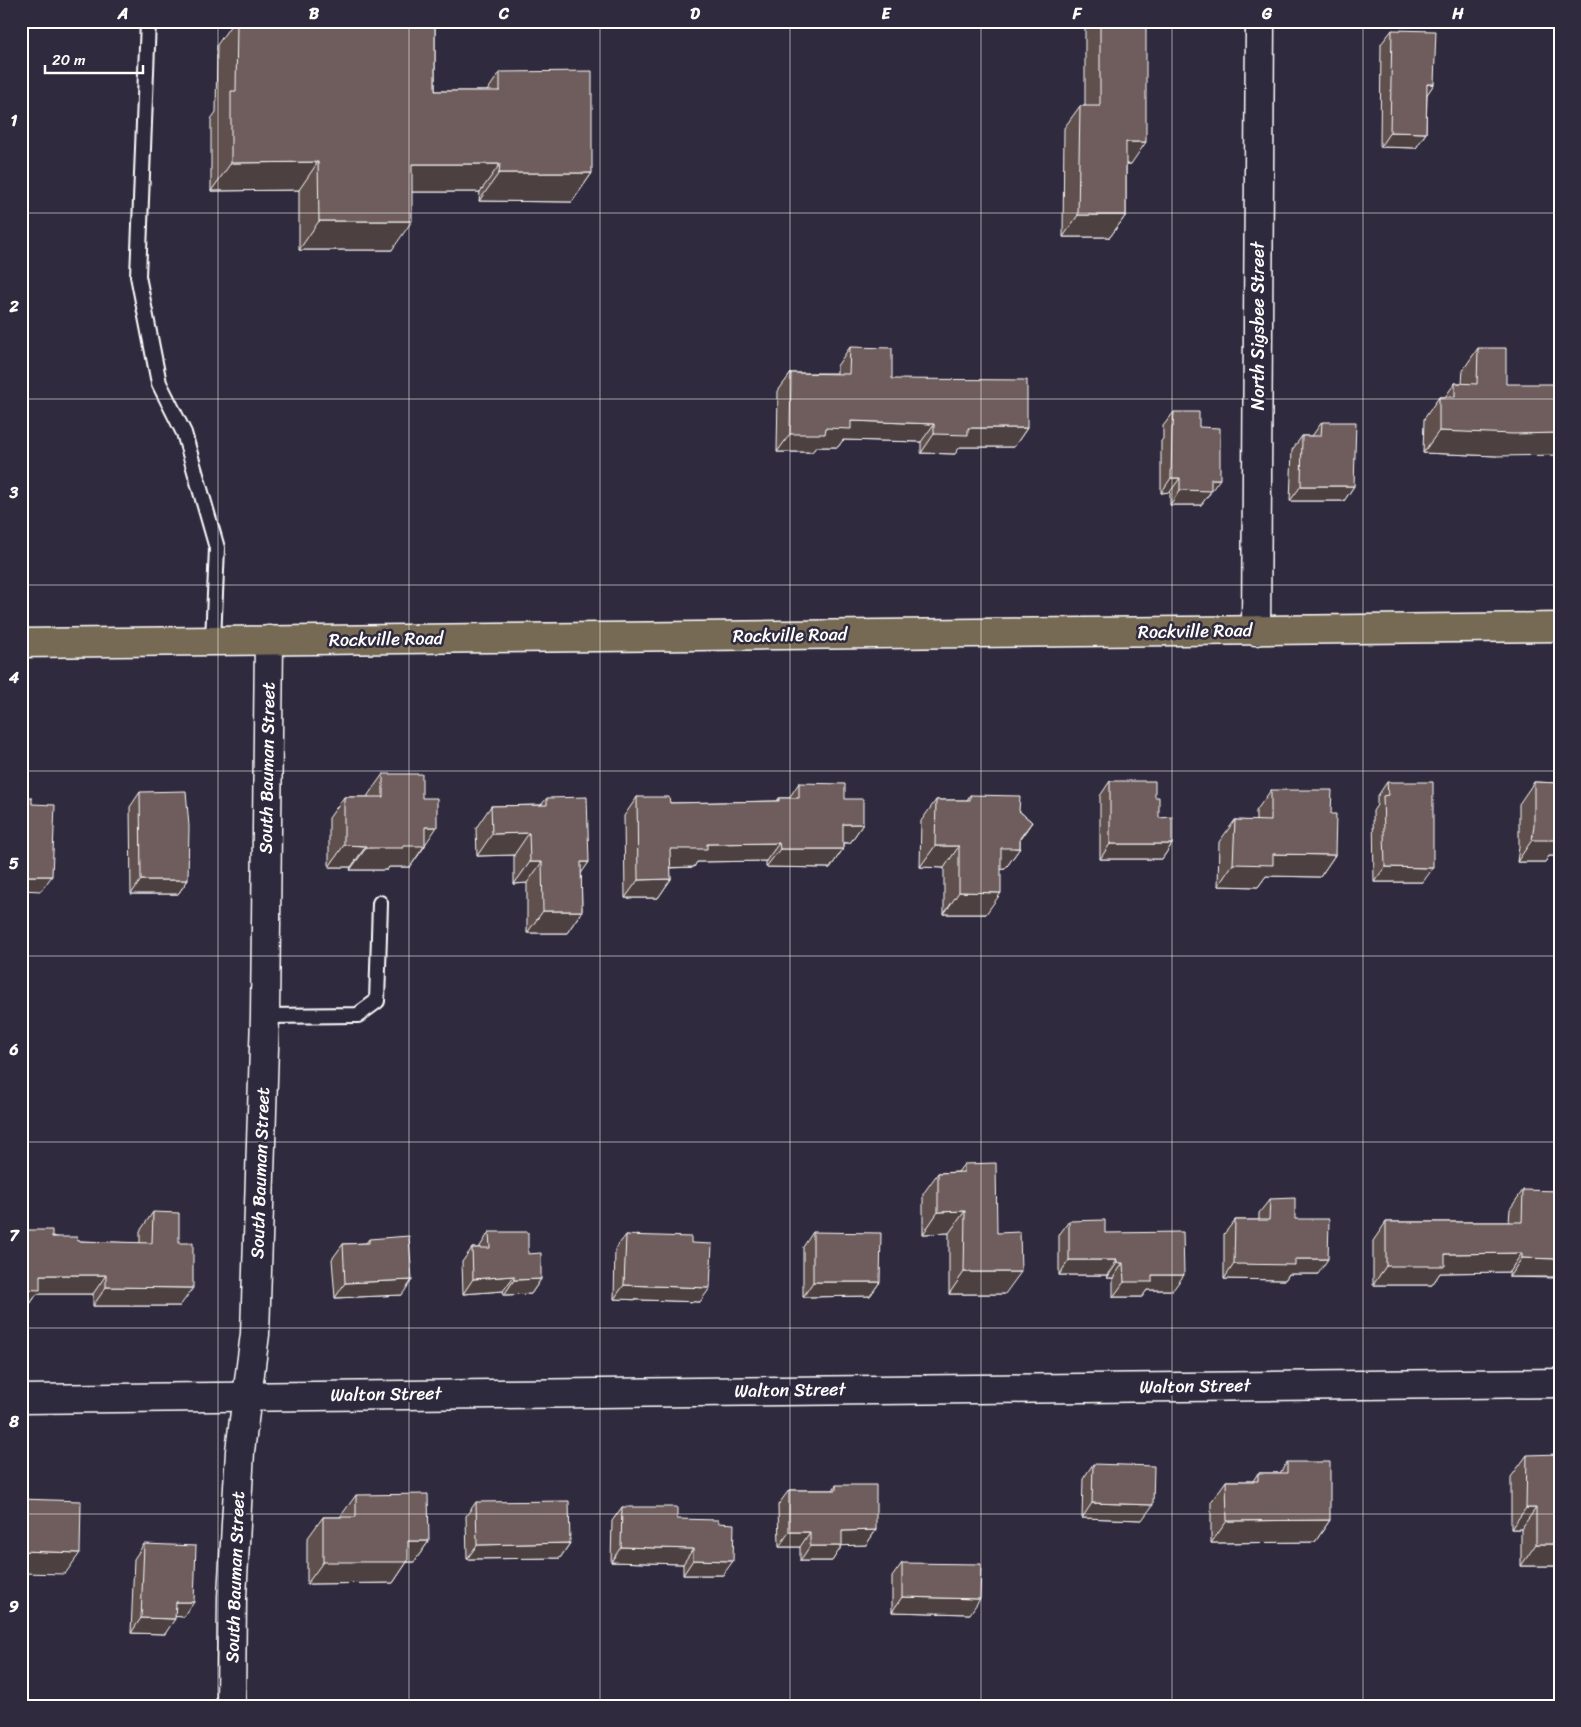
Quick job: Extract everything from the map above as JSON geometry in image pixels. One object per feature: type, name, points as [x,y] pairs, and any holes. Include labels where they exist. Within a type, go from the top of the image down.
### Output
[{"type":"main road","name":"Rockville Road","points":[[21,643],[1560,627]]},
{"type":"street","name":"North Sigsbee Street","points":[[1256,631],[1260,21]]},
{"type":"street","name":"South Bauman Street","points":[[231,1706],[232,1597],[240,1451],[256,1334],[265,1016],[269,640]]},
{"type":"street","name":"Walton Street","points":[[21,1399],[1560,1383]]},
{"type":"lane","points":[[148,21],[138,276],[159,383],[184,433],[217,548],[213,640]]},
{"type":"lane","points":[[265,1016],[358,1015],[377,1001],[380,903]]},
{"type":"building","points":[[237,21],[435,21],[435,91],[500,91],[500,72],[592,71],[592,173],[499,173],[500,164],[412,164],[412,221],[319,221],[318,162],[231,163],[231,91],[236,91]]},
{"type":"building","points":[[1100,21],[1146,21],[1146,142],[1126,142],[1126,215],[1078,215],[1080,106],[1100,106]]},
{"type":"building","points":[[1392,30],[1436,31],[1434,84],[1427,84],[1426,133],[1390,132]]},
{"type":"building","points":[[850,347],[892,348],[892,379],[1027,380],[1027,428],[968,428],[968,435],[934,434],[934,424],[851,421],[851,429],[826,428],[825,434],[790,434],[791,373],[849,374]]},
{"type":"building","points":[[1478,348],[1506,348],[1506,384],[1560,384],[1560,433],[1513,434],[1439,431],[1439,397],[1455,397],[1455,383],[1477,384]]},
{"type":"building","points":[[1174,412],[1199,412],[1199,427],[1220,428],[1220,479],[1211,479],[1211,491],[1180,490],[1180,478],[1171,478]]},
{"type":"building","points":[[1322,422],[1356,422],[1354,486],[1301,486],[1302,436],[1321,436]]},
{"type":"building","points":[[383,774],[422,774],[422,798],[437,798],[437,827],[425,827],[425,846],[366,848],[366,846],[344,845],[344,797],[383,797]]},
{"type":"building","points":[[1110,781],[1155,781],[1155,797],[1159,797],[1159,818],[1172,817],[1172,844],[1110,844]]},
{"type":"building","points":[[1387,782],[1433,782],[1433,868],[1385,867],[1383,796],[1388,795]]},
{"type":"building","points":[[1534,782],[1560,783],[1560,840],[1532,840]]},
{"type":"building","points":[[799,783],[845,784],[845,799],[863,799],[863,824],[843,824],[843,849],[780,849],[779,843],[707,844],[707,849],[670,849],[671,879],[638,880],[637,797],[669,797],[670,803],[779,801],[779,798],[799,798]]},
{"type":"building","points":[[1271,790],[1332,790],[1331,814],[1336,814],[1335,855],[1273,854],[1273,865],[1233,864],[1235,820],[1271,821]]},
{"type":"building","points":[[186,791],[189,826],[188,880],[141,880],[140,792]]},
{"type":"building","points":[[970,795],[1020,796],[1019,811],[1032,822],[1020,838],[1020,848],[1001,848],[1001,893],[959,892],[959,846],[935,846],[936,800],[970,800]]},
{"type":"building","points":[[587,797],[589,862],[581,862],[582,911],[543,911],[542,862],[530,862],[529,833],[492,834],[491,806],[547,805],[547,798]]},
{"type":"building","points":[[21,798],[32,798],[32,804],[55,805],[52,876],[21,876]]},
{"type":"building","points":[[996,1163],[997,1233],[1020,1232],[1021,1272],[964,1272],[965,1211],[938,1212],[938,1173],[964,1172],[964,1164]]},
{"type":"building","points":[[1523,1190],[1560,1191],[1560,1259],[1522,1258],[1522,1253],[1445,1254],[1445,1266],[1386,1266],[1386,1222],[1522,1222]]},
{"type":"building","points":[[1295,1198],[1295,1219],[1329,1219],[1328,1259],[1295,1259],[1295,1265],[1234,1264],[1235,1220],[1269,1220],[1270,1199]]},
{"type":"building","points":[[153,1212],[179,1213],[179,1243],[193,1243],[193,1288],[106,1287],[106,1275],[40,1275],[40,1290],[21,1289],[22,1230],[52,1230],[52,1237],[77,1237],[77,1241],[152,1243]]},
{"type":"building","points":[[1105,1220],[1105,1233],[1183,1232],[1184,1275],[1152,1275],[1152,1282],[1124,1282],[1123,1263],[1117,1263],[1117,1260],[1069,1260],[1069,1221]]},
{"type":"building","points":[[489,1232],[528,1232],[528,1254],[541,1253],[541,1279],[514,1280],[514,1276],[473,1279],[472,1248],[490,1248]]},
{"type":"building","points":[[813,1232],[881,1233],[880,1282],[813,1282]]},
{"type":"building","points":[[626,1235],[691,1237],[691,1243],[712,1244],[710,1288],[624,1285]]},
{"type":"building","points":[[409,1236],[412,1280],[345,1283],[343,1244],[369,1243],[369,1239]]},
{"type":"building","points":[[1560,1454],[1560,1544],[1536,1544],[1536,1508],[1526,1508],[1527,1455]]},
{"type":"building","points":[[1287,1462],[1330,1462],[1330,1520],[1227,1521],[1226,1481],[1258,1481],[1258,1473],[1287,1473]]},
{"type":"building","points":[[1093,1464],[1154,1466],[1153,1505],[1092,1503]]},
{"type":"building","points":[[836,1485],[876,1485],[876,1530],[842,1531],[842,1546],[810,1546],[810,1532],[789,1532],[789,1490],[836,1490]]},
{"type":"building","points":[[428,1494],[429,1541],[408,1541],[408,1562],[323,1562],[323,1517],[356,1517],[356,1495]]},
{"type":"building","points":[[21,1499],[81,1501],[80,1553],[21,1551]]},
{"type":"building","points":[[569,1501],[570,1543],[477,1545],[476,1502]]},
{"type":"building","points":[[622,1507],[677,1507],[677,1519],[718,1520],[718,1523],[734,1524],[733,1561],[693,1560],[693,1549],[621,1547]]},
{"type":"building","points":[[144,1544],[196,1546],[194,1602],[176,1602],[175,1619],[141,1618]]},
{"type":"building","points":[[902,1563],[981,1564],[980,1599],[902,1597]]}]
